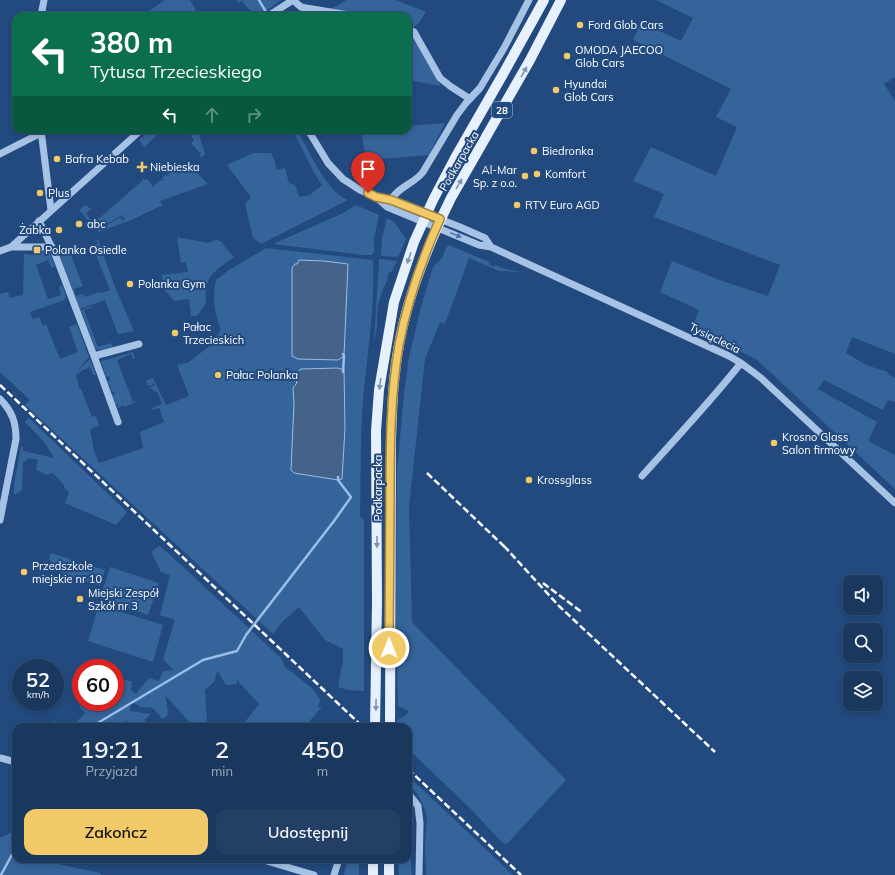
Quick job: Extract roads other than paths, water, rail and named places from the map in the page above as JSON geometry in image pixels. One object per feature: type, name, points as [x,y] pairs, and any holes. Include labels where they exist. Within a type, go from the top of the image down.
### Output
[{"type":"main road","name":"Podkarpacka","points":[[376,723],[376,431],[379,390],[394,302],[424,217],[455,158],[544,0]]},
{"type":"main road","name":"Podkarpacka","points":[[390,723],[390,462],[394,382],[399,344],[417,277],[439,223],[451,198],[530,60],[561,0]]},
{"type":"main road","points":[[373,863],[373,875]]},
{"type":"main road","points":[[389,863],[389,875]]},
{"type":"street","points":[[42,12],[44,0]]},
{"type":"street","points":[[274,12],[293,0]]},
{"type":"street","points":[[282,12],[293,0]]},
{"type":"street","points":[[293,0],[300,7],[330,12]]},
{"type":"street","points":[[391,200],[399,189],[418,179],[424,172],[457,115],[480,88],[504,48],[529,0]]},
{"type":"street","points":[[412,31],[414,32],[440,78],[470,99]]},
{"type":"street","points":[[0,154],[36,134]]},
{"type":"street","points":[[41,134],[51,210]]},
{"type":"street","points":[[11,247],[136,134]]},
{"type":"street","points":[[310,134],[328,163],[343,179],[360,190],[376,197],[391,200],[424,217]]},
{"type":"street","points":[[376,197],[387,207],[424,217]]},
{"type":"street","name":"Tysiąclecia","points":[[424,217],[485,238],[491,247],[729,356],[741,363],[761,378],[895,503]]},
{"type":"street","points":[[39,221],[52,247],[118,422]]},
{"type":"street","points":[[0,251],[11,247],[52,247]]},
{"type":"street","points":[[94,356],[139,344]]},
{"type":"street","points":[[642,476],[684,429],[698,416],[741,363]]},
{"type":"street","points":[[0,399],[14,418],[16,439],[0,520]]},
{"type":"street","points":[[0,758],[12,761]]},
{"type":"street","points":[[412,798],[418,806],[420,823],[419,875]]},
{"type":"street","points":[[274,863],[314,875]]},
{"type":"street","points":[[334,875],[338,863]]},
{"type":"waterway","points":[[259,0],[266,12]]},
{"type":"waterway","points":[[343,354],[343,372]]},
{"type":"waterway","points":[[98,723],[203,660],[237,651],[246,635],[351,497],[338,480],[338,477]]},
{"type":"waterway","points":[[1,875],[12,854]]},
{"type":"railway","points":[[0,385],[359,723]]},
{"type":"railway","points":[[427,473],[508,550]]},
{"type":"railway","points":[[504,546],[559,606],[715,752]]},
{"type":"railway","points":[[543,583],[583,613]]},
{"type":"railway","points":[[412,773],[521,875]]},
{"type":"place","name":"Ford Glob Cars","points":[[580,25]]},
{"type":"place","name":"OMODA JAECOO Glob Cars","points":[[567,56]]},
{"type":"place","name":"Hyundai Glob Cars","points":[[556,90]]},
{"type":"place","name":"Biedronka","points":[[534,151]]},
{"type":"place","name":"Bafra Kebab","points":[[57,159]]},
{"type":"place","name":"Niebieska","points":[[142,167]]},
{"type":"place","name":"Komfort","points":[[537,174]]},
{"type":"place","name":"Al-Mar Sp. z o.o.","points":[[525,176]]},
{"type":"place","name":"Plus","points":[[40,193]]},
{"type":"place","name":"RTV Euro AGD","points":[[517,205]]},
{"type":"place","name":"abc","points":[[79,224]]},
{"type":"place","name":"Żabka","points":[[59,230]]},
{"type":"place","name":"Polanka Osiedle","points":[[37,250]]},
{"type":"place","name":"Polanka Gym","points":[[130,284]]},
{"type":"place","name":"Pałac Trzecieskich","points":[[175,333]]},
{"type":"place","name":"Pałac Polanka","points":[[218,375]]},
{"type":"place","name":"Krosno Glass Salon firmowy","points":[[774,443]]},
{"type":"place","name":"Krossglass","points":[[529,480]]},
{"type":"place","name":"Przedszkole miejskie nr 10","points":[[24,572]]},
{"type":"place","name":"Miejski Zespół Szkół nr 3","points":[[80,599]]}]
